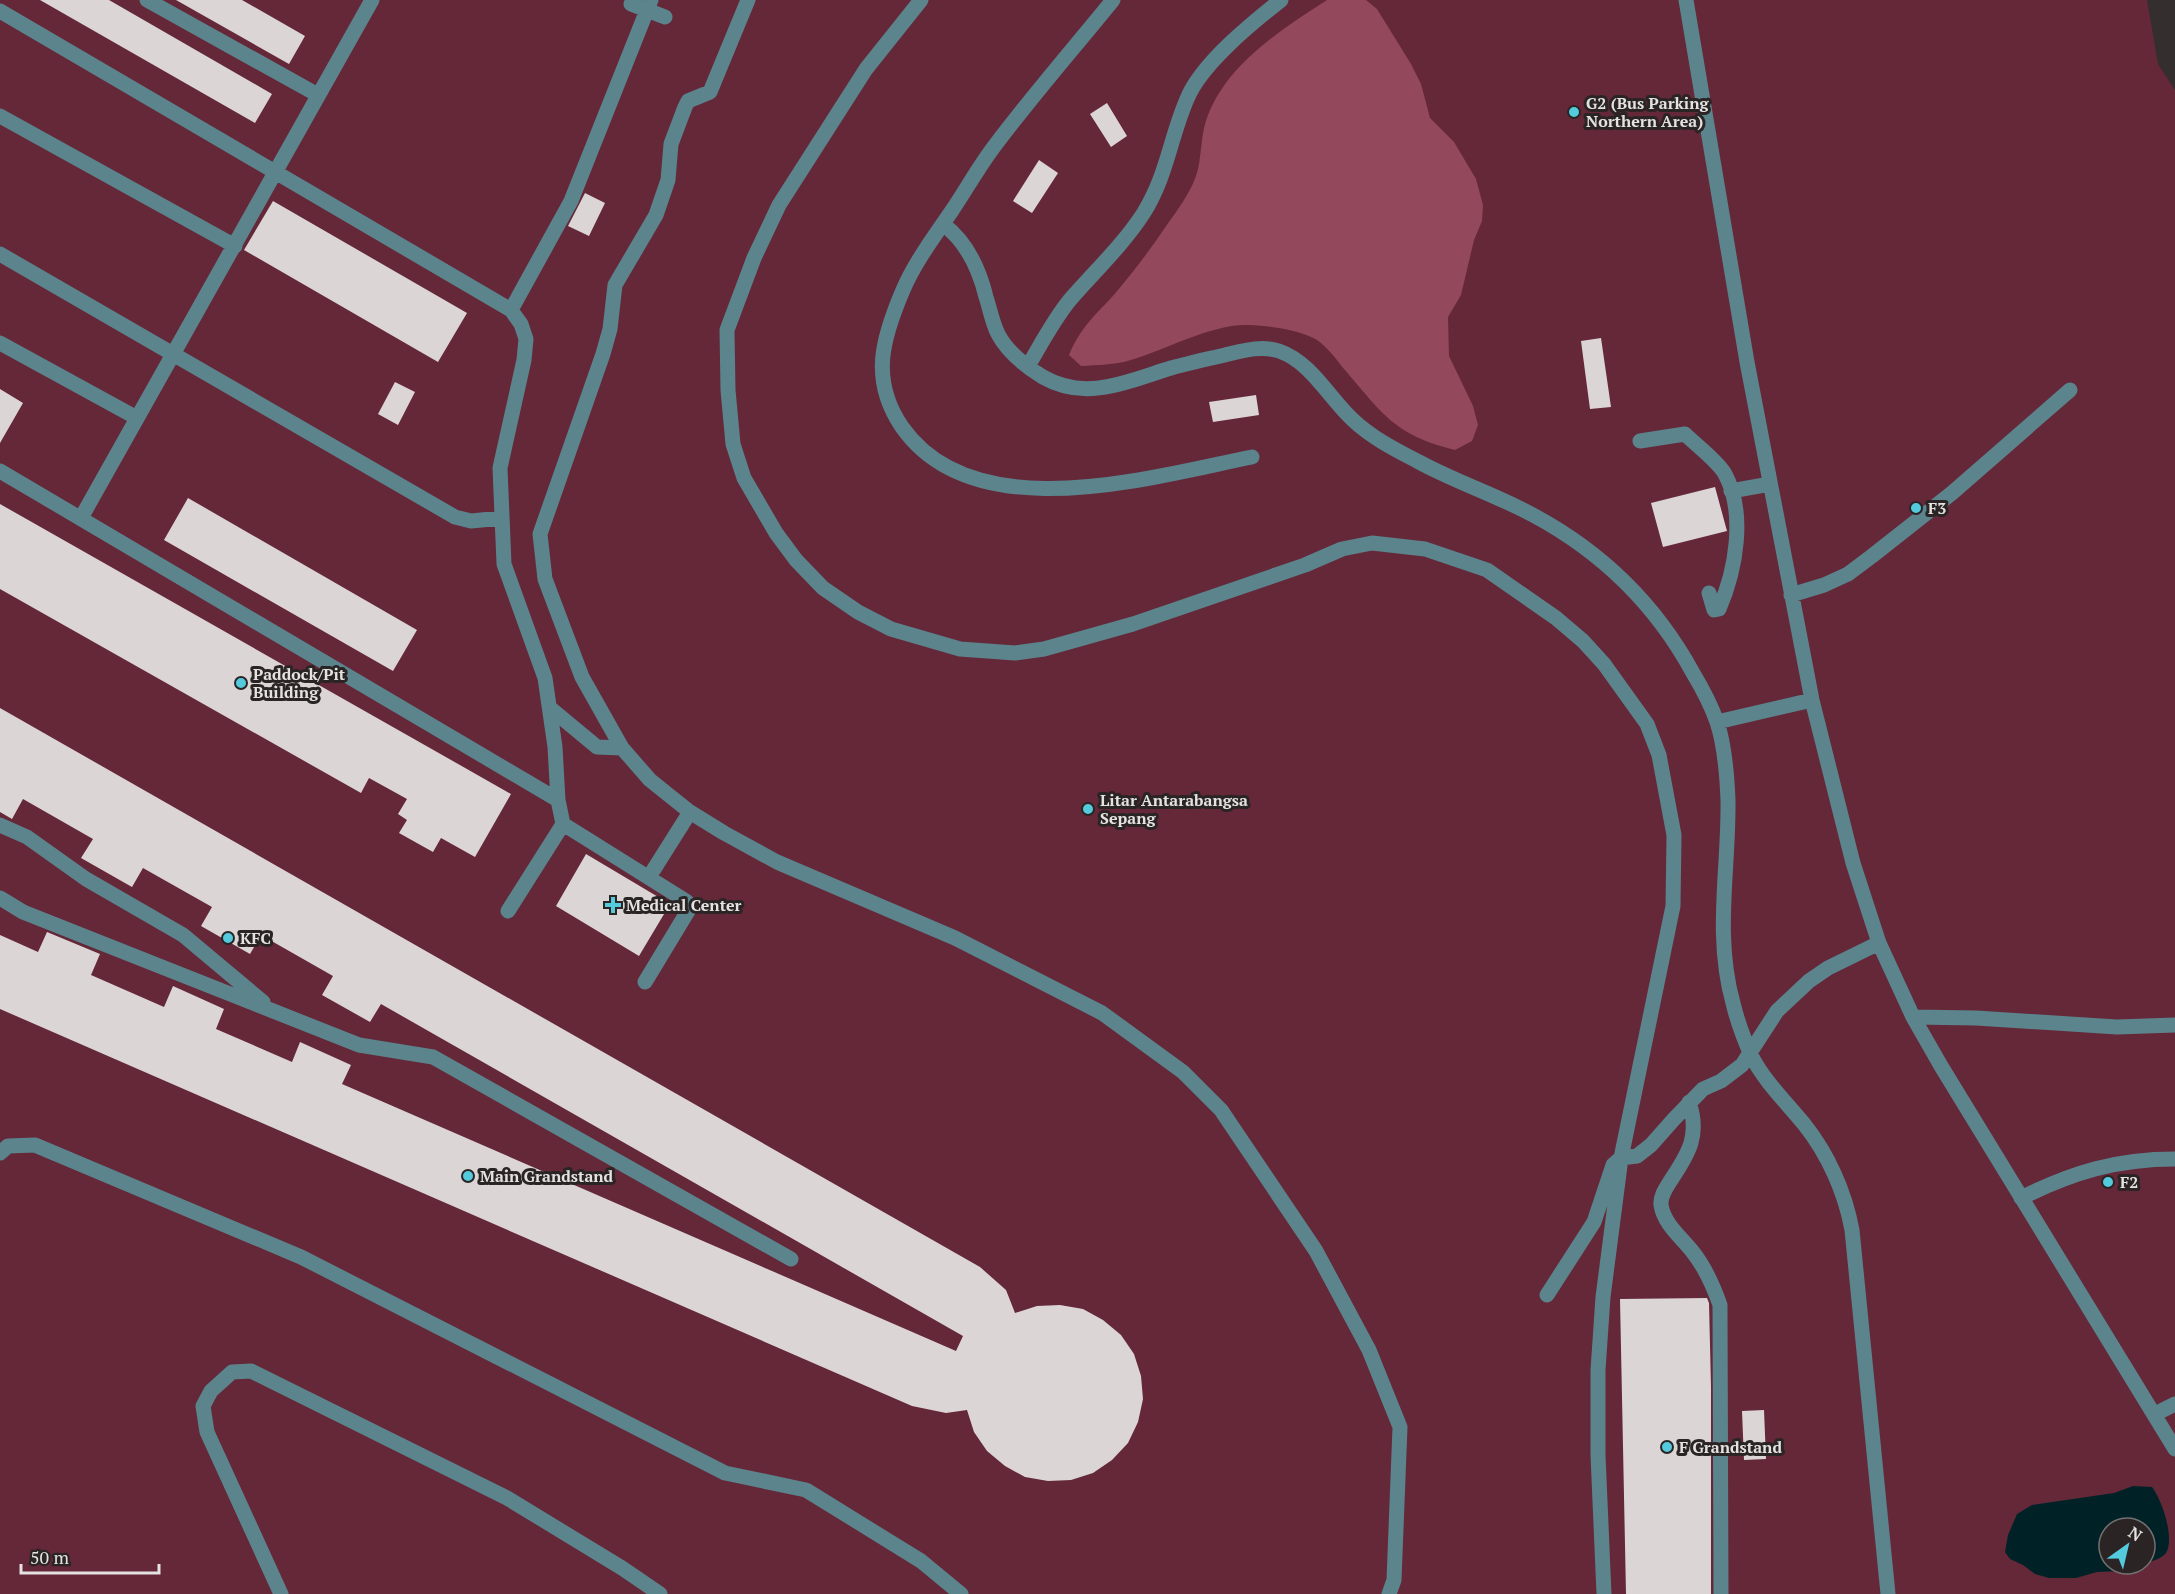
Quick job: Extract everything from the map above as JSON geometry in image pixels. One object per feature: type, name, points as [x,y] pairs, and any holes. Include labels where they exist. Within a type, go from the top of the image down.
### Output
[{"type":"street","points":[[147,0],[318,95]]},
{"type":"street","points":[[81,518],[372,0]]},
{"type":"street","points":[[747,0],[710,92],[688,101],[685,107],[672,144],[668,180],[656,215],[615,285],[610,329],[603,354],[540,534],[545,579],[582,677],[622,748],[650,780],[690,812],[777,862],[955,938],[1102,1013],[1183,1072],[1221,1110],[1316,1251],[1369,1350],[1400,1427],[1394,1580],[1389,1594]]},
{"type":"street","points":[[921,0],[866,69],[779,205],[754,258],[727,330],[728,390],[733,444],[744,478],[776,533],[795,560],[823,588],[858,612],[891,629],[960,650],[1015,653],[1044,649],[1133,624],[1305,565],[1342,549],[1372,543],[1425,549],[1487,570],[1556,618],[1583,641],[1604,664],[1647,724],[1659,755],[1674,835],[1673,906],[1621,1158],[1603,1297],[1598,1370],[1598,1455],[1604,1594]]},
{"type":"street","points":[[1113,0],[995,145],[917,264],[904,288],[884,349],[882,373],[885,394],[895,416],[910,438],[934,458],[979,481],[1000,486],[1023,488],[1116,484],[1252,457]]},
{"type":"street","points":[[1028,366],[1068,302],[1094,275],[1143,213],[1166,168],[1187,97],[1197,82],[1237,37],[1281,0]]},
{"type":"street","points":[[1686,0],[1747,362],[1812,700],[1853,863],[1879,943],[1913,1017],[1941,1066],[2175,1449]]},
{"type":"street","points":[[631,4],[649,5],[665,17]]},
{"type":"street","points":[[511,310],[571,201],[649,5]]},
{"type":"street","points":[[0,11],[511,310],[521,324],[526,339],[524,360],[500,468],[504,564],[545,678],[555,747],[558,800],[563,824],[508,911]]},
{"type":"street","points":[[0,116],[235,246]]},
{"type":"street","points":[[943,224],[964,244],[976,266],[997,332],[1016,358],[1055,383],[1084,390],[1124,384],[1180,366],[1251,349],[1278,350],[1313,374],[1346,413],[1372,435],[1432,469],[1530,513],[1587,549],[1616,573],[1650,608],[1680,649],[1701,686],[1717,722],[1723,748],[1728,795],[1722,947],[1733,1005],[1750,1054],[1762,1073],[1807,1128],[1824,1155],[1848,1206],[1888,1594]]},
{"type":"street","points":[[0,255],[455,517],[471,521],[502,518]]},
{"type":"street","points":[[0,343],[137,418]]},
{"type":"street","points":[[1791,595],[1824,585],[1848,574],[1952,493],[2070,390]]},
{"type":"street","points":[[1640,441],[1685,434],[1724,472],[1738,520],[1737,530],[1719,609],[1714,610],[1709,593]]},
{"type":"street","points":[[0,471],[558,800]]},
{"type":"street","points":[[1731,491],[1770,484]]},
{"type":"street","points":[[1717,722],[1812,700]]},
{"type":"street","points":[[550,708],[597,747],[622,748]]},
{"type":"street","points":[[649,877],[690,812]]},
{"type":"street","points":[[563,824],[691,906],[645,982]]},
{"type":"street","points":[[0,825],[27,837],[86,879],[183,935],[274,1011]]},
{"type":"street","points":[[0,898],[23,912],[359,1045],[433,1057],[791,1259]]},
{"type":"street","points":[[1547,1295],[1594,1222],[1613,1165],[1621,1158],[1637,1156],[1651,1145],[1703,1089],[1721,1081],[1742,1065],[1777,1011],[1809,981],[1828,968],[1879,943]]},
{"type":"street","points":[[1913,1017],[1976,1018],[2117,1027],[2175,1025]]},
{"type":"street","points":[[1689,1102],[1694,1117],[1694,1132],[1690,1149],[1664,1191],[1661,1202],[1663,1215],[1705,1269],[1720,1305],[1721,1594]]},
{"type":"street","points":[[0,1153],[8,1146],[35,1144],[301,1257],[725,1473],[806,1490],[921,1560],[961,1594]]},
{"type":"street","points":[[2021,1197],[2084,1170],[2122,1162],[2175,1159]]},
{"type":"street","points":[[281,1594],[207,1432],[203,1406],[211,1391],[232,1372],[251,1371],[507,1498],[622,1568],[660,1594]]},
{"type":"street","points":[[2155,1414],[2175,1404]]},
{"type":"shaded area","name":"Litar Antarabangsa Sepang","points":[[0,0],[2147,0],[2158,64],[2175,90],[2175,1594],[0,1594]]},
{"type":"shaded area","points":[[1327,0],[1366,0],[1377,9],[1421,84],[1430,118],[1454,142],[1476,179],[1483,205],[1482,221],[1474,240],[1461,295],[1448,317],[1449,356],[1473,406],[1478,425],[1472,441],[1455,450],[1434,444],[1403,429],[1380,410],[1320,343],[1304,334],[1288,330],[1249,325],[1220,328],[1144,356],[1112,364],[1081,366],[1069,355],[1082,330],[1138,265],[1188,194],[1196,177],[1208,115],[1229,79],[1258,49]]},
{"type":"water","points":[[2133,1486],[2152,1487],[2160,1501],[2168,1529],[2166,1553],[2157,1559],[2157,1516],[2097,1516],[2097,1572],[2076,1578],[2049,1578],[2035,1574],[2010,1559],[2005,1552],[2008,1535],[2017,1514],[2032,1505],[2114,1493]]},
{"type":"building","points":[[40,0],[109,0],[272,94],[255,123]]},
{"type":"building","points":[[176,0],[242,0],[305,36],[289,64]]},
{"type":"building","points":[[1107,103],[1127,136],[1111,147],[1090,114]]},
{"type":"building","points":[[1039,160],[1058,173],[1032,213],[1013,201]]},
{"type":"building","points":[[585,193],[605,203],[589,236],[568,226]]},
{"type":"building","points":[[273,201],[467,313],[438,362],[244,250]]},
{"type":"building","points":[[1601,338],[1611,407],[1590,409],[1581,341]]},
{"type":"building","points":[[395,382],[415,392],[398,425],[378,414]]},
{"type":"building","points":[[0,389],[23,403],[0,443]]},
{"type":"building","points":[[1256,395],[1259,415],[1213,422],[1209,402]]},
{"type":"building","points":[[1715,487],[1727,531],[1663,547],[1651,503]]},
{"type":"building","points":[[188,498],[417,630],[393,671],[164,540]]},
{"type":"building","name":"Paddock/Pit Building","points":[[0,504],[511,794],[475,857],[441,838],[433,852],[399,833],[407,820],[398,814],[407,799],[369,778],[361,793],[0,589]]},
{"type":"building","name":"Main Grandstand","points":[[0,708],[980,1267],[1006,1290],[1015,1313],[1037,1306],[1060,1305],[1083,1309],[1103,1320],[1121,1335],[1134,1354],[1141,1376],[1143,1399],[1138,1422],[1128,1443],[1112,1460],[1093,1473],[1071,1480],[1048,1481],[1025,1477],[1005,1466],[987,1451],[974,1432],[967,1410],[946,1413],[912,1406],[0,1009],[0,935],[38,952],[47,932],[100,954],[91,975],[164,1007],[173,986],[224,1009],[216,1029],[292,1062],[300,1042],[351,1065],[342,1084],[956,1351],[963,1336],[381,1004],[370,1022],[322,995],[333,976],[261,935],[250,954],[201,926],[212,907],[143,868],[132,887],[81,858],[93,839],[23,799],[12,819],[0,812]]},
{"type":"building","name":"Medical Center","points":[[586,854],[670,904],[639,956],[556,906]]},
{"type":"building","name":"F Grandstand","points":[[1707,1298],[1711,1387],[1711,1594],[1626,1594],[1620,1299]]},
{"type":"building","points":[[1764,1410],[1766,1459],[1744,1460],[1742,1411]]},
{"type":"place","name":"G2 (Bus Parking Northern Area)","points":[[1574,112]]},
{"type":"place","name":"F3","points":[[1916,508]]},
{"type":"place","name":"Paddock/Pit Building","points":[[241,683]]},
{"type":"place","name":"Litar Antarabangsa Sepang","points":[[1088,809]]},
{"type":"place","name":"Medical Center","points":[[613,905]]},
{"type":"place","name":"KFC","points":[[228,938]]},
{"type":"place","name":"Main Grandstand","points":[[468,1176]]},
{"type":"place","name":"F2","points":[[2108,1182]]},
{"type":"place","name":"F Grandstand","points":[[1667,1447]]}]
